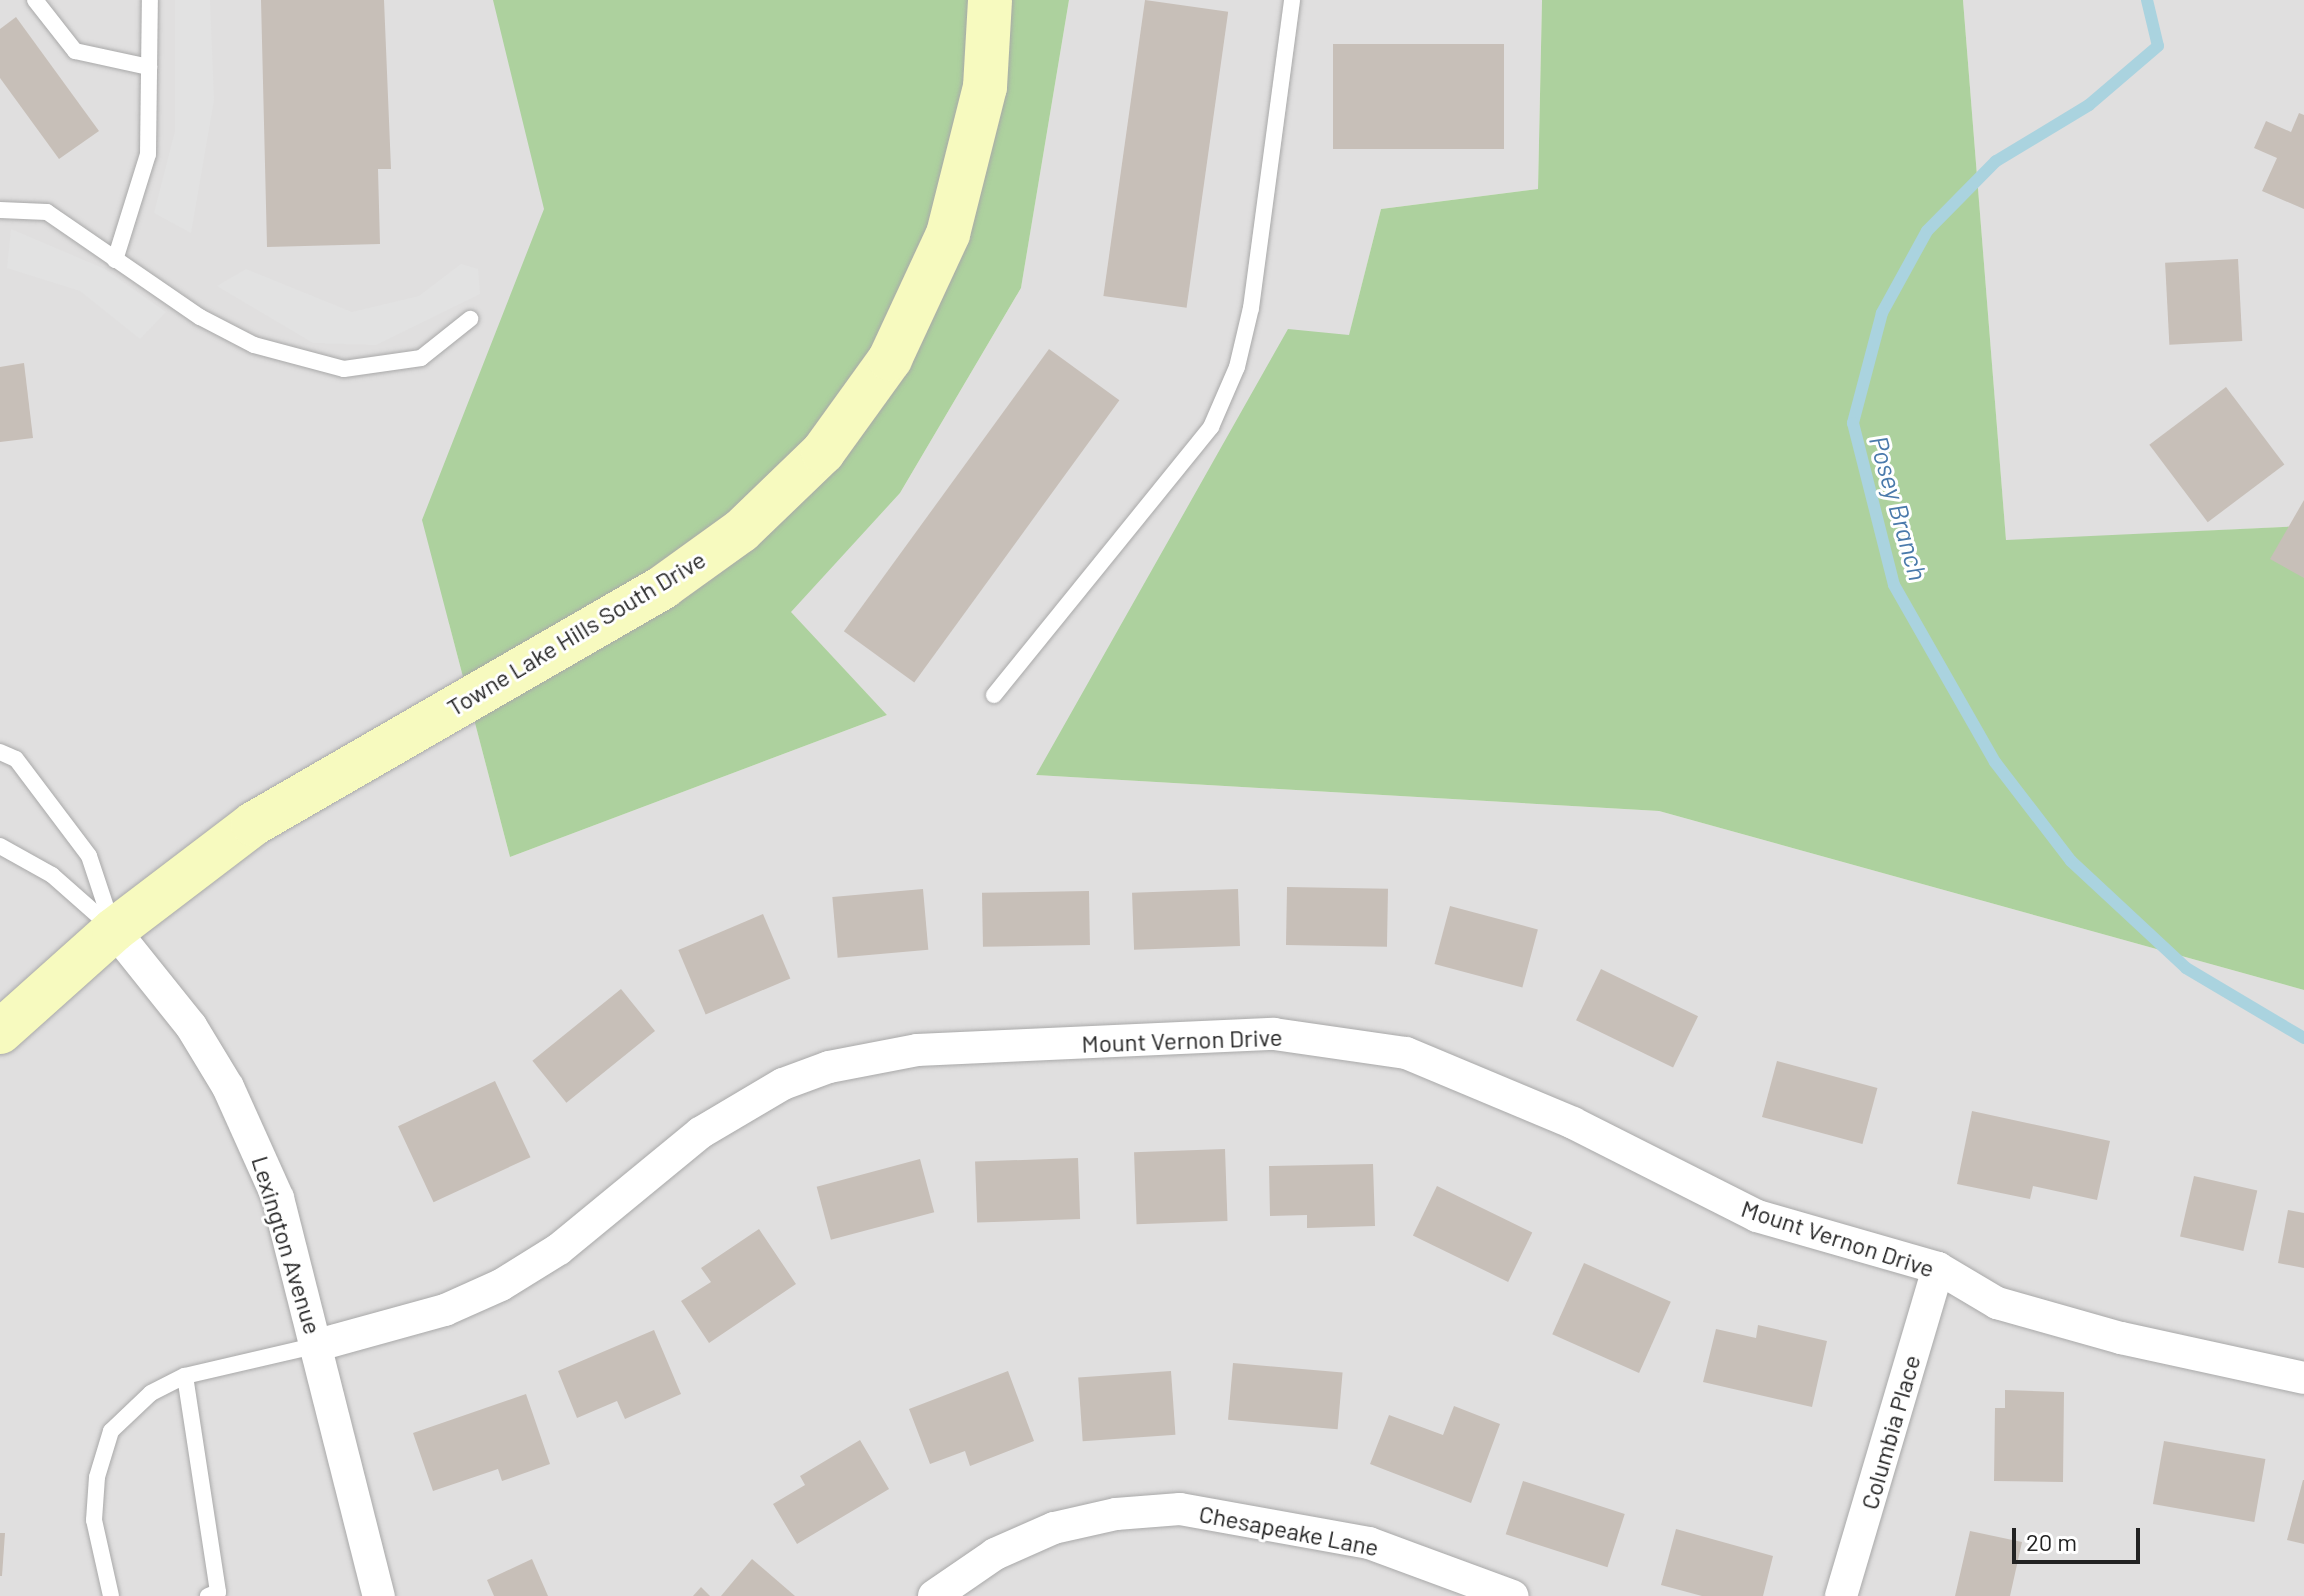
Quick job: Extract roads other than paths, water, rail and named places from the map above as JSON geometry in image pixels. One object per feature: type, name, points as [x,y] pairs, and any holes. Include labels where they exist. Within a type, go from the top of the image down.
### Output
[{"type":"street","name":"Towne Lake Hills South Drive","points":[[0,1032],[114,930],[192,867],[321,781],[703,560],[823,452],[890,359],[948,234],[985,87],[990,0]]},
{"type":"street","name":"Lexington Avenue","points":[[114,930],[191,1026],[254,1140],[278,1198],[318,1345],[379,1596]]},
{"type":"street","name":"Mount Vernon Drive","points":[[318,1345],[445,1310],[501,1285],[570,1241],[700,1133],[783,1084],[842,1063],[917,1050],[1274,1034],[1406,1053],[1573,1123],[1757,1216],[1938,1268],[1997,1303],[2121,1338],[2304,1378]]},
{"type":"street","name":"Columbia Place","points":[[1841,1596],[1938,1268]]},
{"type":"street","name":"Chesapeake Lane","points":[[934,1596],[995,1554],[1054,1528],[1116,1514],[1180,1509],[1369,1543],[1512,1596]]},
{"type":"lane","points":[[35,0],[75,51],[149,67]]},
{"type":"lane","points":[[115,260],[148,154],[150,0]]},
{"type":"lane","points":[[994,695],[1211,427],[1227,391],[1251,308],[1292,0]]},
{"type":"lane","points":[[0,210],[47,212],[200,317],[254,345],[344,369],[421,358],[470,319]]},
{"type":"lane","points":[[0,752],[16,759],[89,856],[114,930]]},
{"type":"lane","points":[[0,846],[52,875],[114,930]]},
{"type":"lane","points":[[111,1596],[94,1520],[97,1477],[111,1431],[151,1393],[185,1376],[318,1345]]},
{"type":"lane","points":[[185,1376],[218,1592],[208,1596]]},
{"type":"waterway","name":"Posey Branch","points":[[2147,0],[2158,46],[2089,105],[1996,161],[1927,231],[1882,313],[1853,423],[1894,585],[1995,762],[2071,861],[2186,968],[2304,1038]]}]
